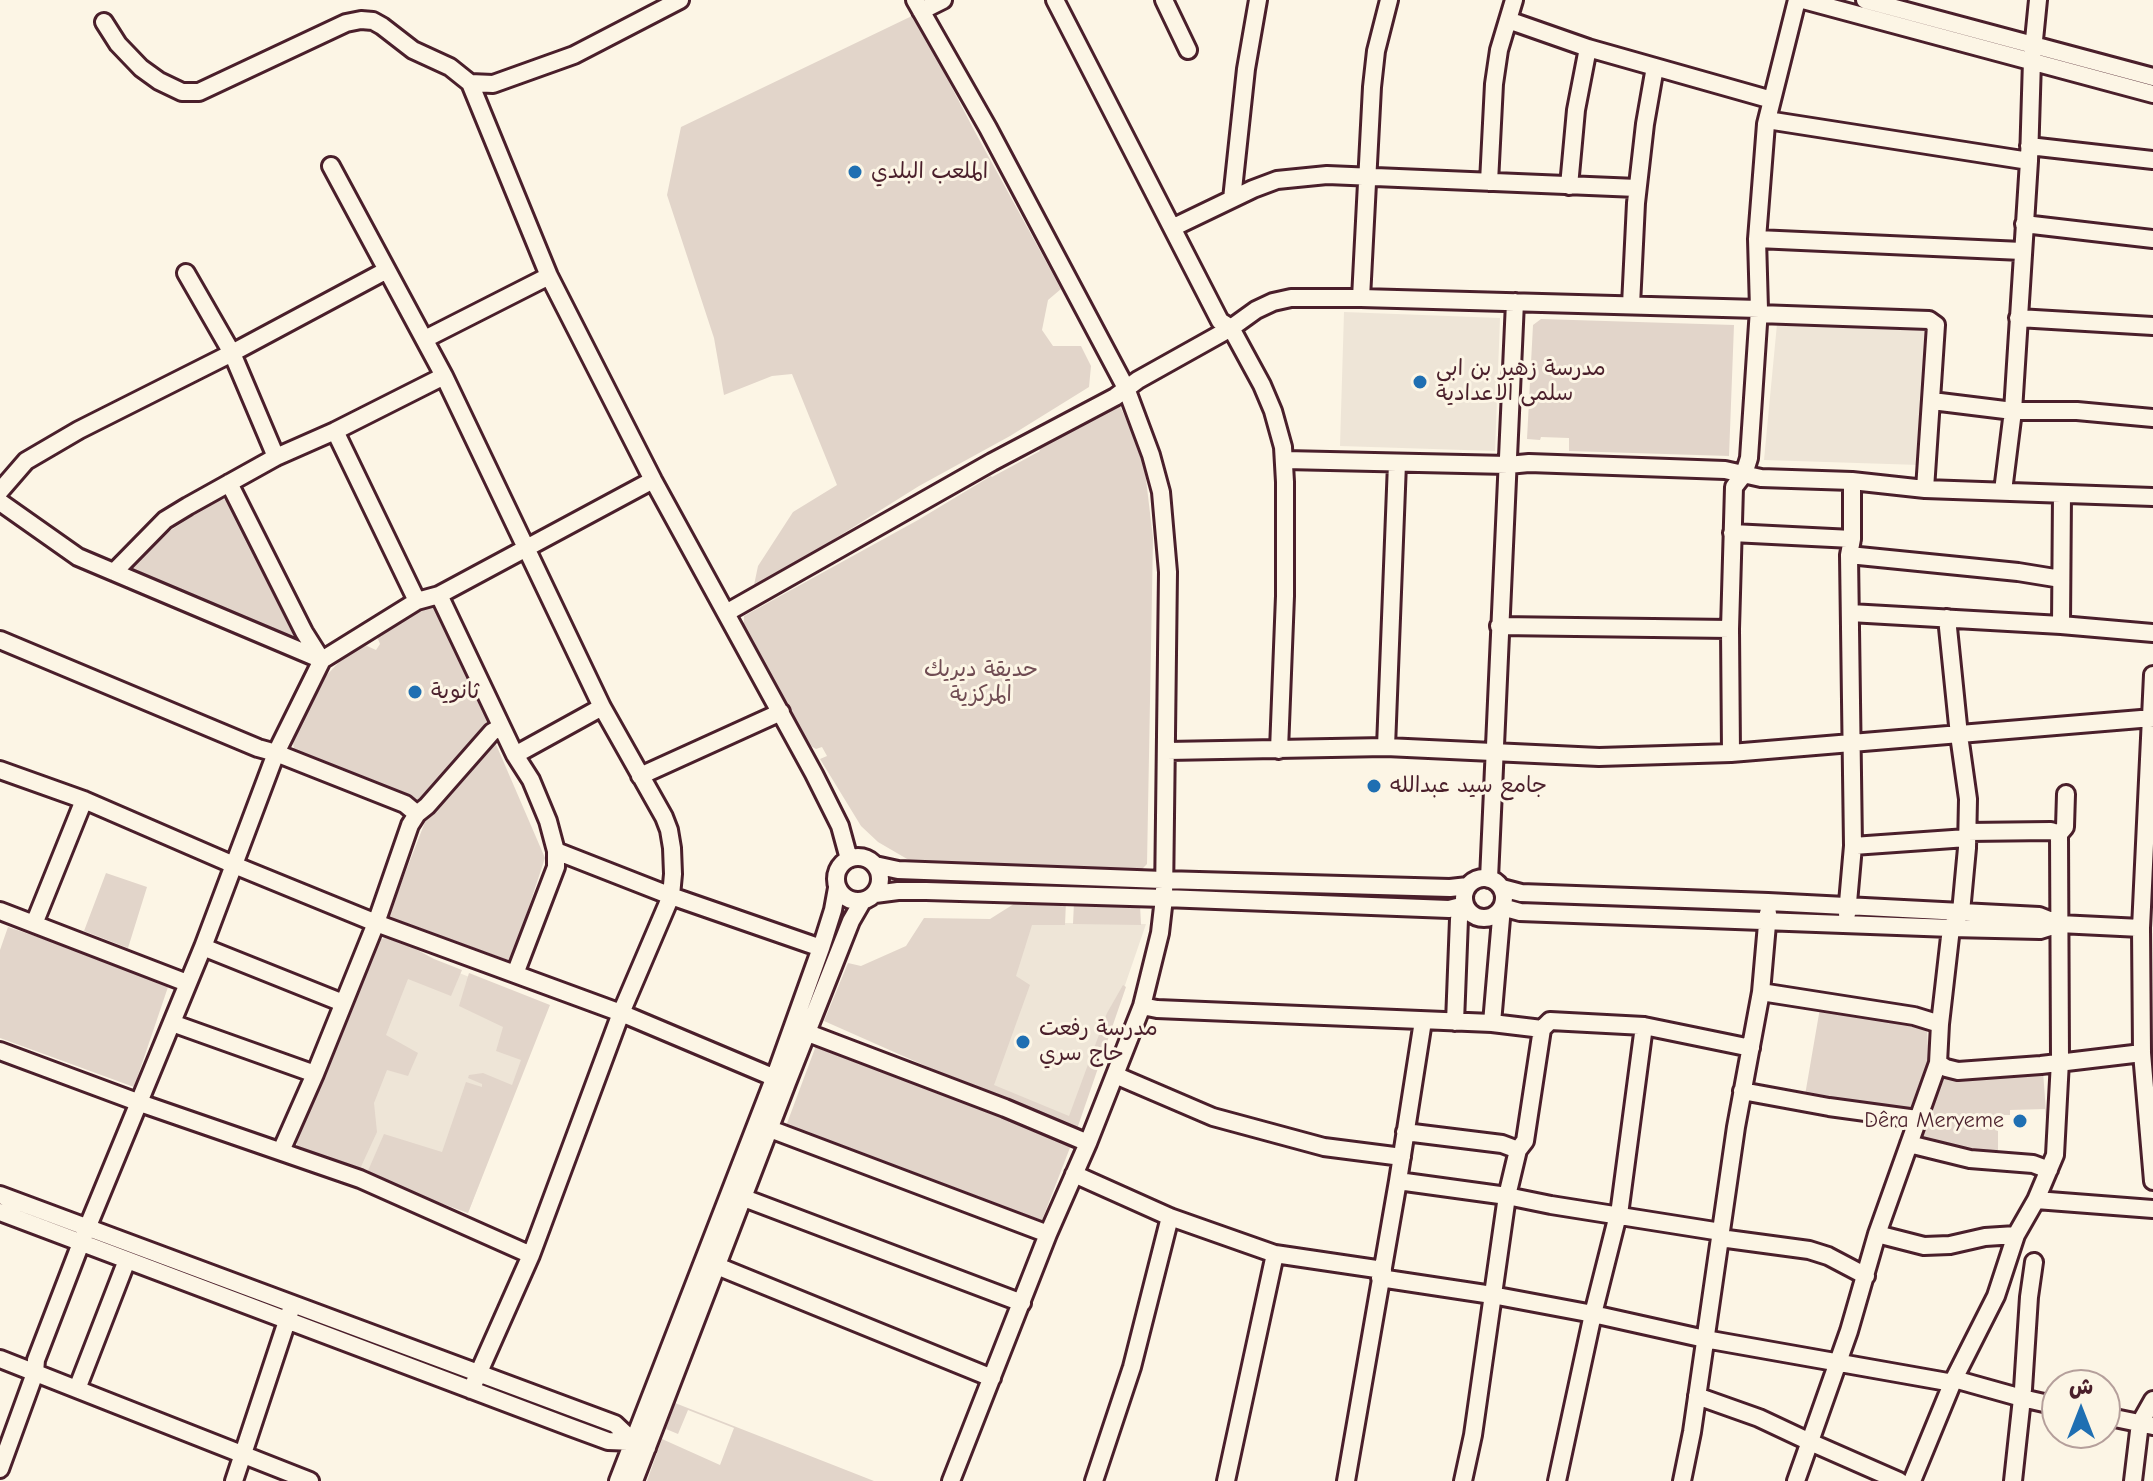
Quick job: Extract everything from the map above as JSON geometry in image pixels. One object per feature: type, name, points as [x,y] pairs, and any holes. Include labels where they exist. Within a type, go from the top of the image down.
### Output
[{"type":"street","points":[[470,83],[493,84],[574,55],[680,0]]},
{"type":"street","points":[[943,0],[918,5],[988,128],[1126,388],[1161,492],[1168,572],[1164,898],[1160,933],[1142,1006],[951,1481]]},
{"type":"street","points":[[1055,0],[1220,321],[1231,328],[1269,400],[1285,460],[1285,596],[1279,750]]},
{"type":"street","points":[[1164,0],[1188,50]]},
{"type":"street","points":[[1232,199],[1246,69],[1258,0]]},
{"type":"street","points":[[1361,298],[1376,51],[1389,0]]},
{"type":"street","points":[[1489,182],[1494,84],[1499,50],[1514,0]]},
{"type":"street","points":[[1731,753],[1734,487],[1744,474],[1749,458],[1758,311],[1757,239],[1767,120],[1797,0]]},
{"type":"street","points":[[1803,0],[2153,77]]},
{"type":"street","points":[[1865,0],[2033,52],[2153,94]]},
{"type":"street","points":[[2003,491],[2013,411],[2038,0]]},
{"type":"street","points":[[104,22],[118,44],[141,68],[182,92],[199,92],[346,23],[361,20],[382,26],[413,50],[450,67],[470,83],[549,276],[653,480],[840,826],[849,859]]},
{"type":"street","points":[[1508,20],[1588,48],[1772,100]]},
{"type":"street","points":[[1569,186],[1576,110],[1588,48]]},
{"type":"street","points":[[1631,305],[1637,188],[1655,67]]},
{"type":"street","points":[[1767,120],[2029,154],[2153,160]]},
{"type":"street","points":[[331,166],[444,376],[602,707],[664,817],[673,861],[671,896],[621,1013],[531,1255],[471,1390]]},
{"type":"street","points":[[1174,227],[1277,180],[1327,175],[1637,188]]},
{"type":"street","points":[[2024,224],[2153,239]]},
{"type":"street","points":[[1757,239],[2022,251]]},
{"type":"street","points":[[0,491],[26,461],[79,430],[387,270]]},
{"type":"street","points":[[186,273],[232,353],[276,457]]},
{"type":"street","points":[[425,339],[549,276]]},
{"type":"street","points":[[726,613],[992,462],[1115,397],[1256,310],[1291,298],[1631,305],[1929,320],[1936,325],[1925,489]]},
{"type":"street","points":[[1492,1023],[1504,895],[1495,884],[1496,752],[1515,302]]},
{"type":"street","points":[[2018,318],[2153,326]]},
{"type":"street","points":[[114,572],[165,520],[276,457],[444,376]]},
{"type":"street","points":[[1932,401],[2013,411],[2077,411],[2153,418]]},
{"type":"street","points":[[335,431],[417,601]]},
{"type":"street","points":[[1285,460],[1529,463],[1710,470],[1761,478],[1852,481],[1925,489],[2153,497]]},
{"type":"street","points":[[1386,747],[1397,463]]},
{"type":"street","points":[[0,1468],[35,1373],[36,1360],[203,947],[276,753],[322,660],[417,601],[439,595],[653,480]]},
{"type":"street","points":[[1846,924],[1853,846],[1852,481]]},
{"type":"street","points":[[229,483],[304,632],[322,660]]},
{"type":"street","points":[[2061,625],[2062,494]]},
{"type":"street","points":[[0,502],[78,557],[322,660]]},
{"type":"street","points":[[1732,533],[1851,547],[2061,579]]},
{"type":"street","points":[[439,595],[501,727],[531,780],[548,821],[556,851],[556,867],[515,974]]},
{"type":"street","points":[[1850,613],[2153,633]]},
{"type":"street","points":[[1796,1481],[1866,1276],[1877,1234],[1938,1063],[1951,928],[1961,912],[1968,799],[1947,618]]},
{"type":"street","points":[[1499,626],[1730,629]]},
{"type":"street","points":[[0,640],[258,748],[405,804],[417,814]]},
{"type":"street","points":[[2153,675],[2141,928],[2142,1053],[2153,1181]]},
{"type":"street","points":[[515,755],[602,707]]},
{"type":"street","points":[[640,776],[781,712]]},
{"type":"street","points":[[1167,751],[1386,747],[1599,757],[1731,753],[2152,719]]},
{"type":"street","points":[[281,1151],[376,923],[410,825],[492,732],[501,727]]},
{"type":"street","points":[[0,770],[84,800],[376,923],[621,1013],[781,1081]]},
{"type":"street","points":[[1912,1481],[1954,1381],[1996,1296],[2016,1235],[2036,1200],[2056,1146],[2060,1061],[2059,834],[2065,827],[2066,794]]},
{"type":"street","points":[[34,924],[84,800]]},
{"type":"street","points":[[1853,846],[1967,835],[2051,831],[2059,834]]},
{"type":"street","points":[[556,851],[671,896],[821,948]]},
{"type":"street","points":[[675,1355],[717,1266],[770,1129],[781,1081],[833,910],[836,874],[843,862],[863,857],[875,865],[898,870],[1163,880],[1468,886]]},
{"type":"street","points":[[618,1481],[640,1445],[781,1081],[808,1033],[851,921],[881,879],[875,865]]},
{"type":"street","points":[[989,873],[989,893]]},
{"type":"street","points":[[1455,1022],[1457,907],[1468,886],[1479,878],[1521,893],[2039,916],[2059,924],[2141,928]]},
{"type":"street","points":[[837,888],[847,899],[869,898],[898,891],[1164,898],[1457,907],[1486,918],[1502,907]]},
{"type":"street","points":[[1682,1481],[1742,1091],[1761,992],[1768,902]]},
{"type":"street","points":[[1502,907],[1520,912],[1951,928],[2040,930],[2059,924]]},
{"type":"street","points":[[0,911],[187,983]]},
{"type":"street","points":[[203,947],[343,1003]]},
{"type":"street","points":[[1761,992],[1914,1016],[1940,1024]]},
{"type":"street","points":[[1142,1006],[1492,1023],[1542,1029]]},
{"type":"street","points":[[1346,1481],[1423,1021]]},
{"type":"street","points":[[1463,1481],[1473,1435],[1507,1196],[1518,1150],[1525,1141],[1542,1029],[1550,1021],[1644,1026],[1751,1048]]},
{"type":"street","points":[[172,1023],[315,1074]]},
{"type":"street","points":[[1557,1481],[1618,1215],[1644,1026]]},
{"type":"street","points":[[808,1033],[1088,1143]]},
{"type":"street","points":[[0,1051],[360,1179],[531,1255]]},
{"type":"street","points":[[1938,1063],[1958,1071],[2142,1053]]},
{"type":"street","points":[[1115,1075],[1213,1117],[1324,1147],[1402,1157]]},
{"type":"street","points":[[1742,1091],[1917,1119]]},
{"type":"street","points":[[770,1129],[1048,1234]]},
{"type":"street","points":[[1405,1132],[1502,1144],[1518,1150]]},
{"type":"street","points":[[1909,1144],[1970,1159],[2033,1164],[2049,1170]]},
{"type":"street","points":[[1074,1174],[1170,1217],[1275,1254],[1837,1364],[1954,1381],[2041,1402]]},
{"type":"street","points":[[1398,1181],[1507,1196],[1809,1250],[1828,1256],[1866,1276]]},
{"type":"street","points":[[0,1195],[85,1235],[290,1312],[471,1390],[608,1441],[640,1445]]},
{"type":"street","points":[[744,1198],[1022,1303]]},
{"type":"street","points":[[2036,1200],[2153,1209]]},
{"type":"street","points":[[0,1212],[85,1235],[127,1260],[479,1372],[615,1424],[640,1445]]},
{"type":"street","points":[[1094,1481],[1132,1367],[1170,1217]]},
{"type":"street","points":[[1877,1234],[1924,1246],[2016,1235]]},
{"type":"street","points":[[1226,1481],[1275,1254]]},
{"type":"street","points":[[77,1389],[127,1260]]},
{"type":"street","points":[[2013,1481],[2034,1262]]},
{"type":"street","points":[[717,1266],[992,1378]]},
{"type":"street","points":[[234,1481],[290,1312]]},
{"type":"street","points":[[0,1359],[310,1481]]},
{"type":"street","points":[[1697,1396],[1759,1418],[1899,1481]]},
{"type":"street","points":[[2133,1481],[2153,1400]]},
{"type":"street","points":[[570,1427],[577,1410]]},
{"type":"street","points":[[2121,1419],[2147,1424]]},
{"type":"street","points":[[634,1481],[640,1445]]},
{"type":"shaded area","name":"مدرسة زهير بن ابي سلمى الاعدادية","points":[[1344,312],[1500,318],[1495,451],[1340,446]]},
{"type":"shaded area","points":[[1777,324],[1932,329],[1920,465],[1764,460]]},
{"type":"shaded area","name":"مدرسة رفعت حاج سري","points":[[989,922],[1146,924],[1076,1128],[931,1066]]},
{"type":"shaded area","points":[[379,942],[547,1007],[468,1213],[299,1148]]},
{"type":"green space","name":"الملعب البلدي","points":[[914,15],[1061,289],[1048,300],[1042,330],[1053,346],[1081,346],[1091,366],[1089,387],[1010,436],[919,486],[753,590],[758,566],[793,512],[837,485],[792,374],[772,376],[724,395],[714,338],[667,195],[681,127]]},
{"type":"green space","points":[[1541,319],[1734,325],[1729,456],[1569,451],[1569,438],[1527,439],[1533,325]]},
{"type":"green space","name":"حديقة ديريك المركزية","points":[[1118,402],[1145,471],[1153,538],[1147,864],[1138,873],[914,863],[878,842],[861,826],[820,759],[827,756],[822,747],[816,749],[809,745],[800,732],[744,633],[744,616],[1040,451],[1037,445]]},
{"type":"green space","points":[[222,499],[227,500],[292,624],[295,631],[292,637],[132,570],[132,566],[161,537]]},
{"type":"green space","name":"ثانوية","points":[[419,606],[441,609],[491,726],[420,806],[294,751],[293,742],[295,730],[324,678],[339,662],[361,647],[376,650],[380,644],[376,634]]},
{"type":"green space","points":[[495,742],[545,858],[511,961],[388,917],[425,822]]},
{"type":"green space","points":[[106,873],[147,887],[128,948],[84,931]]},
{"type":"green space","points":[[1519,900],[1741,908],[1741,912],[1519,904]]},
{"type":"green space","points":[[1066,901],[1065,925],[1032,925],[1016,976],[1030,985],[994,1085],[1069,1116],[1107,1013],[1123,985],[1126,987],[1077,1129],[824,1021],[848,963],[861,966],[906,946],[924,918],[990,919],[1017,902]]},
{"type":"green space","points":[[1074,902],[1140,905],[1141,925],[1073,924]]},
{"type":"green space","points":[[8,927],[157,977],[168,987],[134,1087],[0,1038],[0,950]]},
{"type":"green space","points":[[385,938],[462,970],[451,996],[408,979],[386,1035],[418,1053],[408,1076],[387,1070],[374,1103],[377,1132],[359,1171],[367,1173],[384,1134],[442,1152],[466,1082],[482,1087],[482,1084],[468,1078],[469,1075],[483,1073],[512,1085],[521,1060],[496,1051],[503,1027],[459,1006],[469,973],[550,1005],[468,1213],[298,1151],[297,1140],[361,973],[378,940]]},
{"type":"green space","points":[[1820,1008],[1915,1021],[1927,1030],[1929,1061],[1915,1108],[1908,1114],[1804,1101]]},
{"type":"green space","points":[[817,1043],[1039,1126],[1071,1145],[1039,1228],[786,1126]]},
{"type":"green space","points":[[2043,1071],[2048,1140],[2045,1109],[2010,1110],[2010,1115],[1995,1115],[1995,1130],[1998,1131],[1998,1152],[2041,1155],[2046,1161],[1919,1144],[1939,1077]]},
{"type":"green space","points":[[675,1403],[874,1481],[647,1481],[662,1439],[720,1465],[734,1428],[688,1410],[678,1434],[666,1429]]},
{"type":"place","name":"الملعب البلدي","points":[[855,172]]},
{"type":"place","name":"مدرسة زهير بن ابي سلمى الاعدادية","points":[[1420,382]]},
{"type":"place","name":"ثانوية","points":[[415,692]]},
{"type":"place","name":"جامع سيد عبدالله","points":[[1374,786]]},
{"type":"place","name":"مدرسة رفعت حاج سري","points":[[1023,1042]]},
{"type":"place","name":"Dêra Meryeme","points":[[2020,1121]]}]
